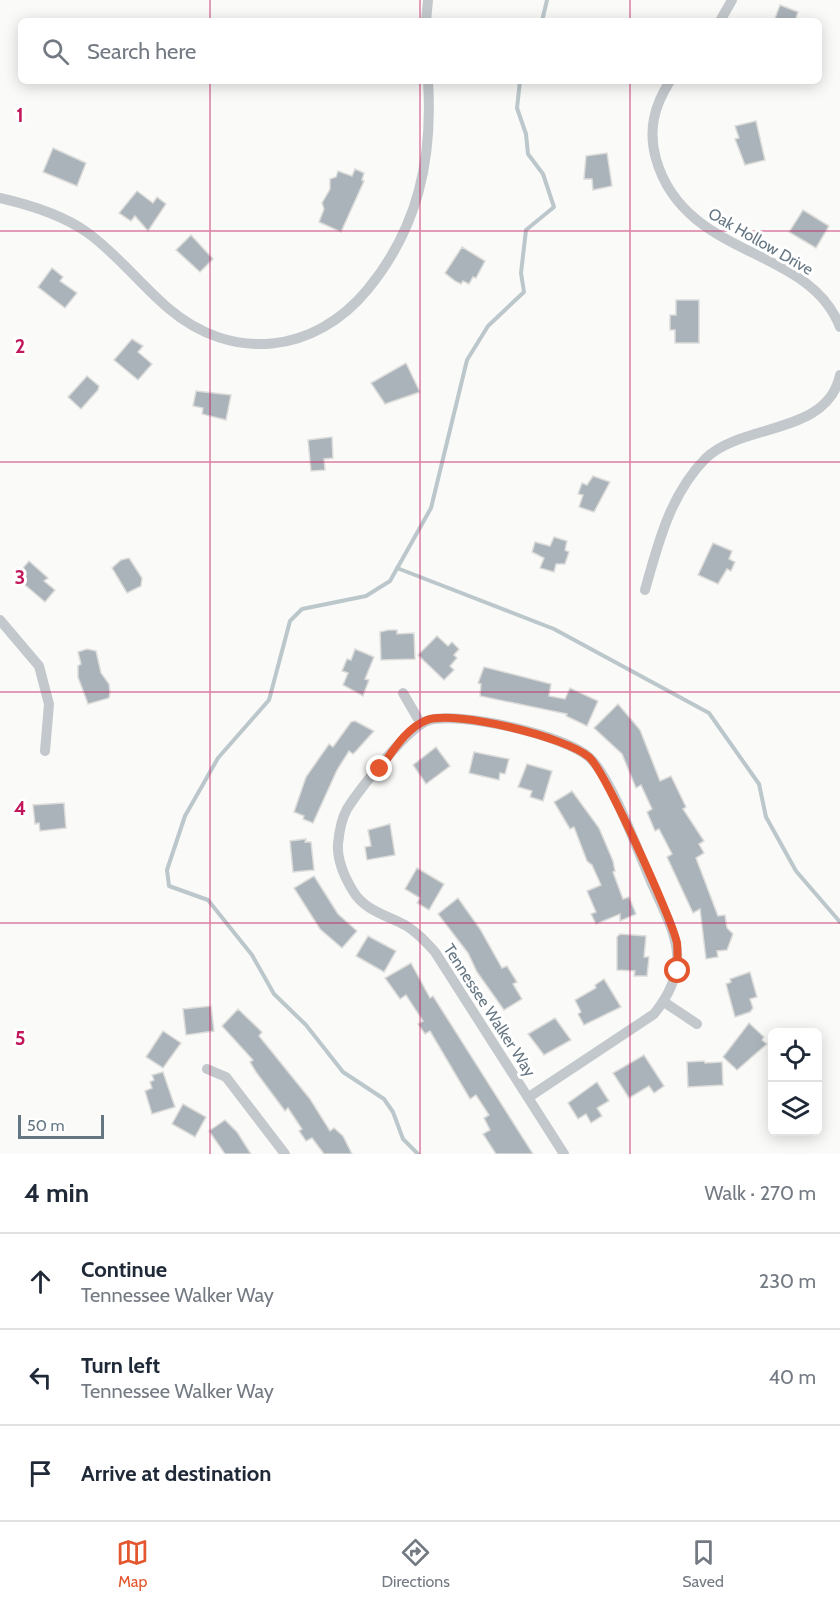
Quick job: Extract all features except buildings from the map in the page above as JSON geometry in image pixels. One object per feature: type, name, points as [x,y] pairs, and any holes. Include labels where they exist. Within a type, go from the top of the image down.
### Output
[{"type":"street","points":[[426,18],[428,0]]},
{"type":"street","points":[[722,18],[732,0]]},
{"type":"street","points":[[0,198],[46,211],[88,233],[122,261],[167,308],[209,335],[234,342],[258,344],[284,343],[307,337],[343,315],[361,298],[379,275],[404,235],[420,192],[426,167],[429,136],[428,84]]},
{"type":"street","name":"Oak Hollow Drive","points":[[668,84],[655,110],[652,127],[653,147],[658,165],[673,196],[703,226],[811,288],[827,303],[840,327]]},
{"type":"street","points":[[645,590],[669,513],[688,479],[706,458],[725,444],[744,436],[777,427],[813,413],[833,394],[840,375]]},
{"type":"street","points":[[0,620],[39,666],[49,704],[45,751]]},
{"type":"street","points":[[403,693],[421,724]]},
{"type":"street","name":"Tennessee Walker Way","points":[[529,1097],[654,1014],[664,1002],[678,971],[677,943],[612,793],[591,758],[572,746],[547,737],[463,718],[428,720],[400,742],[346,811],[338,846],[341,867],[354,893],[365,906],[418,934],[435,952],[564,1154]]},
{"type":"street","points":[[664,1002],[697,1024]]},
{"type":"street","points":[[207,1069],[226,1077],[285,1154]]},
{"type":"waterway","points":[[543,18],[547,0]]},
{"type":"waterway","points":[[418,1154],[403,1139],[393,1112],[384,1099],[343,1072],[306,1025],[274,994],[252,955],[208,900],[169,886],[167,870],[185,816],[218,758],[269,700],[290,621],[302,609],[366,596],[390,581],[431,508],[467,360],[488,326],[524,292],[521,273],[526,230],[554,207],[543,174],[528,154],[526,134],[517,108],[520,84]]},
{"type":"waterway","points":[[397,568],[554,629],[709,713],[759,784],[766,817],[796,871],[840,922]]},
{"type":"route","points":[[380,769],[400,742],[414,728],[428,720],[463,718],[547,737],[572,746],[591,758],[612,793],[677,943],[678,971]]}]
